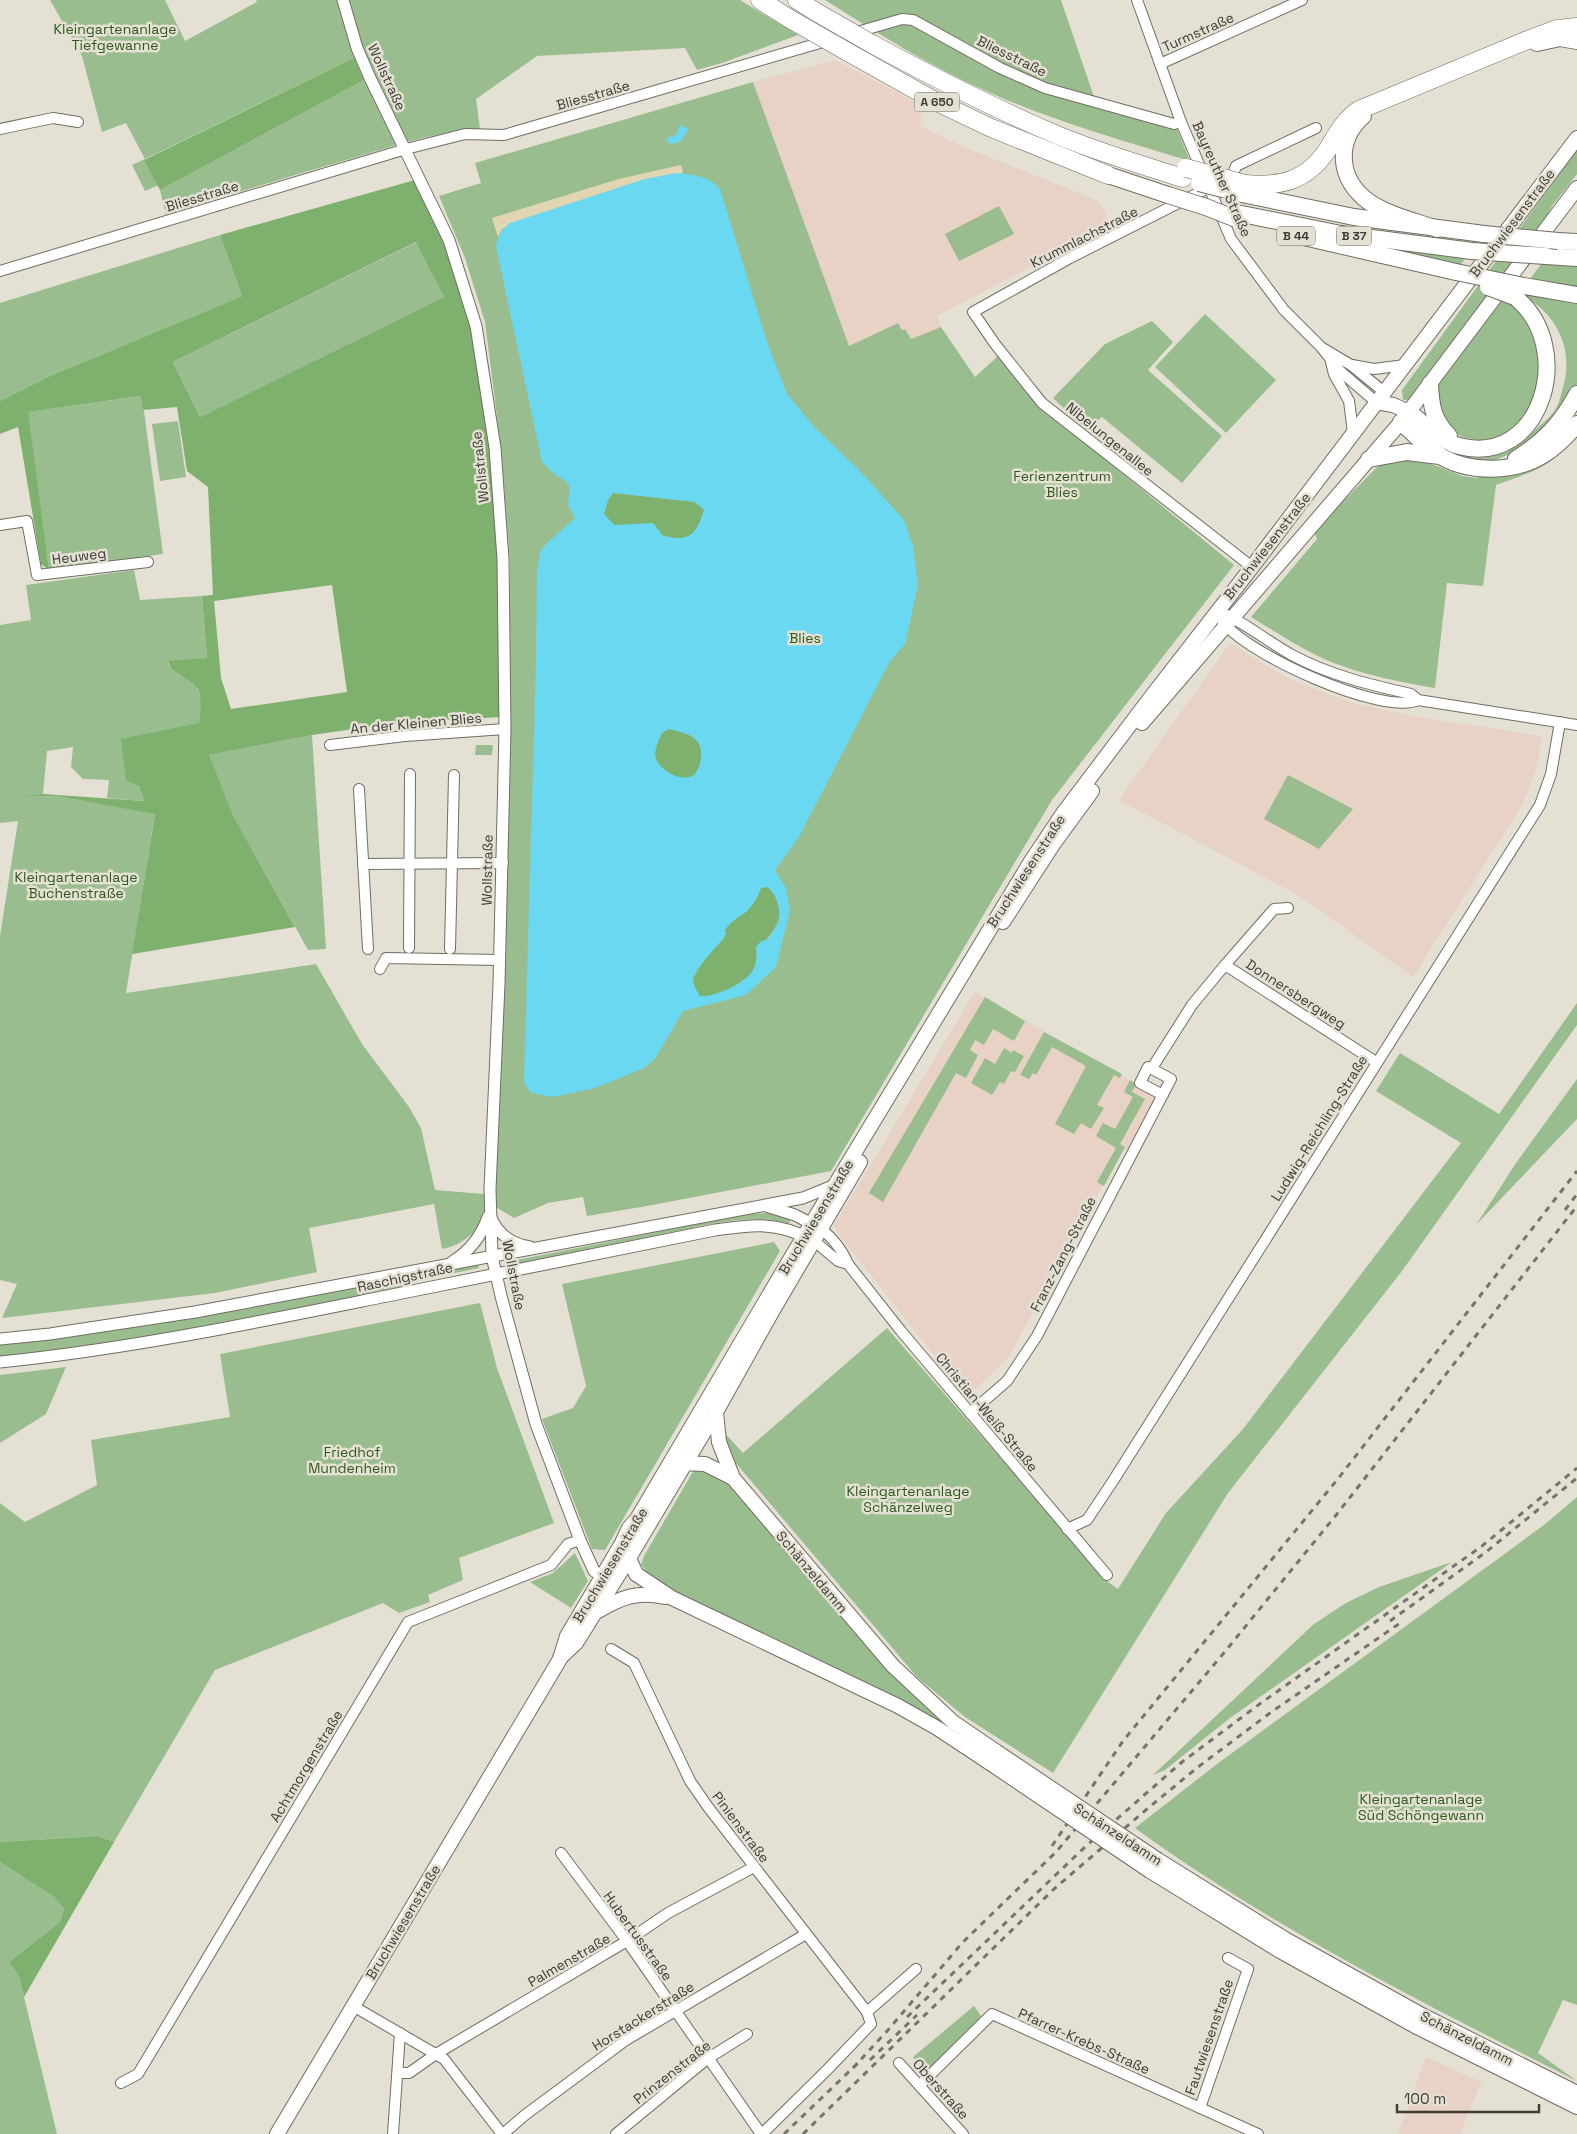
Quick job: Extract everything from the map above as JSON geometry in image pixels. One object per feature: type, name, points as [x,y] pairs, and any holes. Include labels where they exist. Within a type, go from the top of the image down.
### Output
[{"type":"highway","name":"A 650","points":[[760,0],[935,101],[989,127],[1108,175],[1168,195],[1209,203]]},
{"type":"highway","name":"A 650","points":[[797,0],[945,84],[1032,124],[1140,164],[1172,164],[1194,179]]},
{"type":"highway","points":[[1194,179],[1243,189],[1293,180],[1314,166],[1342,134],[1353,114],[1365,107],[1524,41],[1567,35]]},
{"type":"highway","points":[[1342,134],[1344,167],[1358,192],[1377,206],[1438,229]]},
{"type":"highway","name":"B 37","points":[[1243,189],[1328,212],[1438,229],[1577,242]]},
{"type":"highway","name":"B 44","points":[[1209,203],[1236,216],[1284,233],[1427,267],[1520,292],[1577,295]]},
{"type":"highway","name":"B 37","points":[[1236,216],[1373,239],[1472,251],[1577,258]]},
{"type":"highway","points":[[1369,459],[1407,452],[1434,443],[1479,449],[1497,447],[1511,441],[1532,426],[1545,410],[1552,396],[1559,357],[1552,335],[1541,318],[1528,306],[1520,292]]},
{"type":"highway","points":[[1430,384],[1434,443]]},
{"type":"highway","points":[[1501,468],[1538,445],[1566,414],[1577,394]]},
{"type":"highway","points":[[1405,417],[1434,443],[1472,468],[1501,468],[1525,464],[1542,456],[1560,442],[1577,424]]},
{"type":"main road","name":"Bruchwiesenstraße","points":[[560,1659],[576,1643],[596,1613],[716,1412],[813,1232],[835,1185],[1030,863],[1064,812],[1577,138]]},
{"type":"main road","name":"Bruchwiesenstraße","points":[[277,2134],[560,1659],[567,1636],[629,1528],[637,1519],[1054,843],[1136,730],[1405,417],[1577,188]]},
{"type":"main road","points":[[1380,397],[1405,417]]},
{"type":"main road","name":"Schänzeldamm","points":[[716,1412],[720,1449],[732,1478],[893,1666],[993,1757]]},
{"type":"main road","name":"Schänzeldamm","points":[[670,1464],[686,1462],[705,1464],[732,1478]]},
{"type":"main road","points":[[629,1558],[630,1543],[637,1519]]},
{"type":"main road","name":"Schänzeldamm","points":[[629,1558],[636,1574],[672,1598],[898,1706],[993,1757],[1280,1950],[1416,2026],[1577,2107]]},
{"type":"main road","name":"Schänzeldamm","points":[[596,1613],[617,1600],[630,1596],[642,1594],[672,1598]]},
{"type":"main road","name":"Schänzeldamm","points":[[1154,1866],[1431,2019],[1577,2093]]},
{"type":"street","name":"Wollstraße","points":[[343,0],[346,16],[360,55],[448,240],[476,326],[496,458],[503,559],[505,729],[503,863],[489,1214],[492,1256],[536,1424],[580,1540],[594,1571],[602,1576]]},
{"type":"street","name":"Bayreuther Straße","points":[[1137,0],[1182,122],[1194,179],[1231,239],[1284,310],[1321,347],[1331,361],[1380,397]]},
{"type":"street","name":"Turmstraße","points":[[1160,64],[1302,0]]},
{"type":"street","name":"Bliesstraße","points":[[0,271],[406,149],[465,134],[504,135],[902,19],[913,20],[1000,68],[1045,88],[1174,124],[1182,122]]},
{"type":"street","points":[[0,129],[52,118],[78,122]]},
{"type":"street","points":[[1209,203],[1226,194],[1236,166],[1316,128]]},
{"type":"street","name":"Krummlachstraße","points":[[973,312],[1070,258],[1194,179]]},
{"type":"street","name":"Nibelungenallee","points":[[973,312],[995,344],[1042,403],[1252,567]]},
{"type":"street","name":"Bayreuther Straße","points":[[1321,347],[1351,365],[1380,397]]},
{"type":"street","name":"Bayreuther Straße","points":[[1331,361],[1334,374],[1349,401],[1353,432]]},
{"type":"street","name":"Bayreuther Straße","points":[[1351,365],[1374,369],[1405,365]]},
{"type":"street","name":"Heuweg","points":[[0,525],[27,520],[37,575],[148,562]]},
{"type":"street","points":[[1216,611],[1288,667],[1333,686],[1380,700],[1410,704],[1418,700],[1577,725]]},
{"type":"street","name":"Ludwig-Reichling-Straße","points":[[1067,1528],[1087,1520],[1113,1481],[1540,805],[1551,774],[1560,722]]},
{"type":"street","name":"An der Kleinen Blies","points":[[330,746],[405,736],[505,729]]},
{"type":"street","points":[[409,948],[410,774]]},
{"type":"street","points":[[450,949],[454,775]]},
{"type":"street","points":[[359,789],[368,949]]},
{"type":"street","points":[[363,864],[503,863]]},
{"type":"street","name":"Donnersbergweg","points":[[1288,908],[1274,909],[1225,965],[1376,1062]]},
{"type":"street","points":[[380,969],[386,958],[500,960]]},
{"type":"street","points":[[1163,1095],[1140,1083],[1148,1067],[1152,1068],[1192,1005],[1225,965]]},
{"type":"street","name":"Franz-Zang-Straße","points":[[970,1413],[1007,1381],[1028,1351],[1171,1079],[1152,1068]]},
{"type":"street","points":[[762,1205],[803,1198],[835,1185]]},
{"type":"street","name":"Raschigstraße","points":[[0,1339],[50,1334],[195,1312],[762,1205],[794,1214],[813,1232]]},
{"type":"street","points":[[489,1214],[494,1225],[507,1240],[520,1246],[535,1248]]},
{"type":"street","points":[[448,1264],[462,1256],[474,1243],[485,1226],[489,1214]]},
{"type":"street","name":"Raschigstraße","points":[[0,1362],[153,1341],[361,1302],[715,1230],[750,1225],[813,1232]]},
{"type":"street","name":"Christian-Weiß-Straße","points":[[813,1232],[838,1261],[848,1264],[901,1331],[1107,1575]]},
{"type":"street","points":[[357,1281],[361,1302]]},
{"type":"street","points":[[50,1334],[53,1356]]},
{"type":"street","name":"Achtmorgenstraße","points":[[121,2083],[138,2074],[408,1622],[551,1565],[568,1544],[580,1540]]},
{"type":"street","name":"Pinienstraße","points":[[612,1649],[634,1663],[690,1781],[754,1867],[868,2012]]},
{"type":"street","name":"Hubertusstraße","points":[[561,1853],[627,1942],[761,2134]]},
{"type":"street","name":"Palmenstraße","points":[[398,2073],[409,2073],[436,2054],[627,1942],[668,1913],[754,1867]]},
{"type":"street","name":"Horstackerstraße","points":[[502,2134],[626,2040],[806,1934]]},
{"type":"street","name":"Fautwiesenstraße","points":[[1200,2108],[1248,1969],[1228,1958]]},
{"type":"street","points":[[761,2134],[828,2069],[870,2024],[868,2012],[916,1969]]},
{"type":"street","points":[[353,2006],[444,2059],[502,2134]]},
{"type":"street","name":"Pfarrer-Krebs-Straße","points":[[920,2085],[992,2014],[1258,2134]]},
{"type":"street","points":[[393,2134],[400,2033]]},
{"type":"street","name":"Prinzenstraße","points":[[616,2134],[708,2060],[747,2034]]},
{"type":"street","name":"Oberstraße","points":[[899,2063],[963,2134]]},
{"type":"shaded area","points":[[836,60],[922,106],[920,126],[964,147],[1099,201],[1111,225],[937,316],[941,327],[911,339],[898,323],[849,346],[834,312],[753,82]]},
{"type":"shaded area","points":[[1230,643],[1287,678],[1352,703],[1419,717],[1542,736],[1537,766],[1524,802],[1413,977],[1300,896],[1119,800]]},
{"type":"shaded area","points":[[975,992],[1157,1096],[1128,1149],[1125,1148],[1067,1248],[1009,1357],[967,1397],[833,1227]]},
{"type":"shaded area","points":[[1426,2057],[1481,2082],[1460,2134],[1398,2134]]},
{"type":"green space","name":"Kleingartenanlage Tiefgewanne","points":[[50,0],[165,0],[185,41],[257,2],[256,0],[740,0],[798,35],[725,62],[697,70],[685,48],[537,56],[476,99],[480,129],[432,136],[400,144],[166,215],[160,190],[364,80],[354,58],[145,159],[126,123],[102,132],[82,56]]},
{"type":"green space","points":[[825,0],[1061,0],[1094,97],[1173,119],[1190,161],[1066,122],[993,94],[928,62]]},
{"type":"green space","points":[[354,58],[364,80],[160,190],[144,160]]},
{"type":"green space","name":"Blies","points":[[753,82],[849,346],[898,323],[902,330],[905,329],[911,339],[941,327],[975,377],[998,356],[1039,405],[1234,565],[1052,800],[831,1171],[587,1216],[583,1197],[548,1203],[514,1218],[494,1206],[510,729],[510,562],[501,448],[485,322],[465,258],[439,196],[481,183],[475,163]]},
{"type":"green space","points":[[1577,150],[1577,174],[1416,394],[1408,400],[1403,400],[1402,390]]},
{"type":"green space","points":[[145,159],[159,185],[145,191],[132,165]]},
{"type":"green space","points":[[415,180],[443,239],[472,325],[491,451],[499,559],[501,717],[402,722],[312,735],[209,755],[233,815],[295,927],[132,954],[155,814],[57,796],[22,797],[43,794],[144,801],[139,786],[126,780],[121,739],[199,723],[201,703],[198,690],[195,685],[172,670],[168,661],[207,658],[202,596],[213,595],[208,487],[187,471],[177,407],[143,410],[141,396],[28,412],[49,570],[41,564],[18,427],[0,434],[0,401],[50,376],[242,296],[220,235]],"holes":[[[416,242],[444,297],[200,417],[173,362]],[[332,585],[347,692],[231,709],[221,678],[214,601]]]},
{"type":"green space","points":[[999,206],[1014,234],[959,261],[945,234]]},
{"type":"green space","points":[[220,235],[242,296],[50,376],[0,401],[0,303]]},
{"type":"green space","points":[[417,242],[444,297],[200,417],[173,362]]},
{"type":"green space","points":[[1397,249],[1466,257],[1460,266],[1396,253]]},
{"type":"green space","points":[[1542,263],[1577,265],[1577,288],[1530,279]]},
{"type":"green space","points":[[1523,292],[1577,303],[1577,384],[1559,414],[1524,448],[1493,461],[1478,463],[1448,454],[1412,420],[1438,443],[1453,452],[1478,458],[1504,452],[1520,443],[1548,419],[1557,407],[1566,370],[1564,344],[1553,322],[1535,303],[1523,295]]},
{"type":"green space","points":[[1500,298],[1512,302],[1552,352],[1554,372],[1546,401],[1517,431],[1483,441],[1462,437],[1449,429],[1442,421],[1437,385]]},
{"type":"green space","points":[[1205,314],[1276,380],[1226,433],[1155,367]]},
{"type":"green space","points":[[1152,321],[1173,342],[1148,370],[1222,436],[1182,483],[1102,417],[1087,430],[1053,398],[1105,344]]},
{"type":"green space","points":[[142,396],[163,554],[49,570],[27,412]]},
{"type":"green space","points":[[178,421],[186,477],[160,481],[152,424]]},
{"type":"green space","points":[[1577,435],[1559,454],[1541,467],[1496,485],[1483,586],[1447,583],[1435,688],[1382,678],[1331,662],[1300,647],[1251,617],[1317,539],[1314,531],[1378,466],[1403,458],[1424,461],[1462,476],[1476,478],[1505,474]]},
{"type":"green space","points":[[613,493],[695,502],[704,509],[699,526],[692,536],[677,539],[631,525],[614,525],[604,514],[608,500]]},
{"type":"green space","name":"Kleingartenanlage Buchenstraße","points":[[134,570],[140,600],[202,596],[207,658],[168,662],[172,670],[194,682],[202,699],[199,723],[139,786],[144,801],[107,798],[109,780],[83,779],[71,767],[73,747],[47,751],[43,794],[27,797],[57,796],[155,813],[126,993],[316,964],[362,1044],[409,1107],[421,1128],[435,1190],[484,1194],[484,1214],[473,1233],[462,1242],[442,1249],[434,1204],[309,1228],[317,1272],[215,1293],[2,1318],[17,1284],[0,1280],[0,936],[18,821],[0,823],[0,625],[31,620],[26,585]]},
{"type":"green space","points":[[669,729],[689,735],[698,743],[701,755],[700,763],[697,771],[692,776],[682,777],[671,774],[656,759],[656,749],[662,732]]},
{"type":"green space","points":[[312,735],[326,949],[308,950],[233,815],[208,755]]},
{"type":"green space","points":[[476,745],[493,745],[492,755],[475,755]]},
{"type":"green space","points":[[1288,775],[1353,809],[1319,849],[1264,819]]},
{"type":"green space","points":[[767,887],[774,894],[780,910],[775,927],[770,935],[756,947],[753,970],[744,980],[729,989],[713,995],[700,996],[693,984],[694,977],[708,954],[724,939],[725,930],[730,923],[747,911],[757,898],[761,888]]},
{"type":"green space","points":[[985,997],[1025,1021],[1014,1041],[993,1029],[984,1045],[975,1040],[970,1050],[978,1055],[966,1078],[956,1073],[883,1202],[869,1193]]},
{"type":"green space","name":"Kleingartenanlage Schänzelweg","points":[[1577,1003],[1577,1025],[1402,1271],[1228,1493],[1053,1773],[965,1717],[917,1677],[729,1455],[721,1429],[743,1453],[887,1328],[1108,1582],[1118,1589],[1166,1513],[1243,1429],[1461,1143],[1376,1091],[1400,1053],[1499,1114]]},
{"type":"green space","points":[[1044,1032],[1122,1074],[1120,1078],[1114,1075],[1097,1105],[1104,1108],[1091,1129],[1081,1123],[1074,1134],[1055,1124],[1086,1066],[1052,1047],[1036,1075],[1033,1073],[1029,1079],[1020,1075]]},
{"type":"green space","points":[[1004,1048],[1012,1053],[1013,1050],[1024,1056],[1015,1072],[1011,1071],[1004,1084],[1000,1082],[992,1095],[971,1083],[985,1058],[995,1064]]},
{"type":"green space","points":[[1577,1079],[1577,1119],[1476,1225],[1516,1163]]},
{"type":"green space","points":[[1130,1080],[1136,1084],[1132,1092],[1145,1099],[1120,1144],[1125,1147],[1104,1186],[1097,1182],[1116,1148],[1096,1136],[1103,1123],[1115,1129],[1133,1097],[1124,1092]]},
{"type":"green space","points":[[768,1213],[792,1218],[788,1224],[772,1220],[736,1220],[514,1266],[512,1261],[707,1222],[750,1214]]},
{"type":"green space","points":[[774,1242],[780,1251],[605,1550],[592,1549],[542,1419],[573,1408],[586,1386],[562,1284]]},
{"type":"green space","points":[[478,1265],[479,1268],[421,1280],[390,1291],[362,1296],[363,1286]]},
{"type":"green space","points":[[357,1281],[361,1302],[0,1362],[0,1339]]},
{"type":"green space","name":"Friedhof Mundenheim","points":[[480,1303],[497,1368],[554,1523],[459,1558],[463,1580],[428,1595],[430,1602],[399,1613],[383,1603],[215,1670],[114,1842],[96,1836],[0,1842],[0,1503],[25,1522],[97,1485],[91,1440],[230,1417],[220,1354]]},
{"type":"green space","points":[[66,1367],[46,1414],[0,1443],[0,1375]]},
{"type":"green space","points":[[695,1468],[726,1478],[883,1665],[951,1727],[949,1729],[654,1581],[641,1565],[644,1556]]},
{"type":"green space","name":"Kleingartenanlage Süd Schöngewann","points":[[1577,1497],[1577,2005],[1563,2000],[1538,2053],[1577,2081],[1351,1964],[1241,1899],[1135,1828],[1217,1764],[1544,1525]]},
{"type":"green space","points":[[575,1553],[588,1581],[571,1608],[530,1582],[553,1573]]},
{"type":"green space","points":[[1452,1562],[1230,1718],[1165,1770],[1153,1775],[1314,1624],[1346,1603],[1379,1587]]},
{"type":"green space","points":[[97,1836],[114,1842],[24,1997],[19,1976],[9,1962],[60,1922],[64,1909],[55,1897],[0,1862],[0,1842]]},
{"type":"green space","points":[[0,1862],[56,1897],[64,1909],[60,1922],[9,1962],[19,1976],[57,2134],[0,2134]]},
{"type":"green space","points":[[974,2006],[981,2016],[965,2037],[927,2074],[913,2057]]},
{"type":"sand","points":[[681,165],[683,171],[681,174],[645,179],[502,229],[498,237],[492,218],[619,179]]},
{"type":"water","points":[[680,125],[688,130],[680,142],[669,144],[667,138],[676,135]]},
{"type":"water","points":[[676,173],[688,174],[705,178],[720,189],[767,342],[787,394],[815,428],[862,473],[904,520],[913,546],[918,585],[905,644],[890,661],[799,837],[775,870],[786,888],[790,911],[776,967],[746,995],[683,1011],[655,1059],[642,1069],[595,1088],[553,1097],[531,1093],[524,1083],[537,572],[540,552],[546,544],[575,518],[568,505],[570,488],[567,482],[553,473],[542,462],[496,247],[500,234],[510,223],[645,179]],"holes":[[[613,493],[695,502],[704,510],[695,531],[691,535],[672,538],[663,536],[653,523],[614,525],[604,514],[608,500]],[[669,729],[695,738],[701,748],[701,755],[697,771],[693,775],[687,777],[676,776],[666,771],[658,763],[655,752],[662,733]],[[767,887],[775,897],[779,911],[779,920],[767,940],[761,941],[756,947],[756,959],[753,970],[744,980],[729,989],[713,995],[700,996],[693,982],[693,977],[726,934],[725,930],[727,927],[751,907],[761,888]]]},
{"type":"railway","points":[[1052,1846],[1123,1741],[1337,1480],[1577,1171]]},
{"type":"railway","points":[[1565,1210],[1577,1194]]},
{"type":"railway","points":[[853,2068],[963,1942],[1056,1852],[1223,1654],[1337,1514],[1577,1206]]},
{"type":"railway","points":[[907,2017],[1086,1846],[1182,1762],[1261,1703],[1482,1546],[1577,1468]]},
{"type":"railway","points":[[1390,1621],[1486,1552],[1577,1478]]},
{"type":"railway","points":[[803,2134],[1054,1889],[1147,1809],[1198,1767],[1270,1713],[1403,1621]]},
{"type":"railway","points":[[870,2060],[917,2015]]},
{"type":"railway","points":[[784,2134],[858,2063]]},
{"type":"park label","name":"Ferienzentrum Blies","points":[[1062,484]]}]
